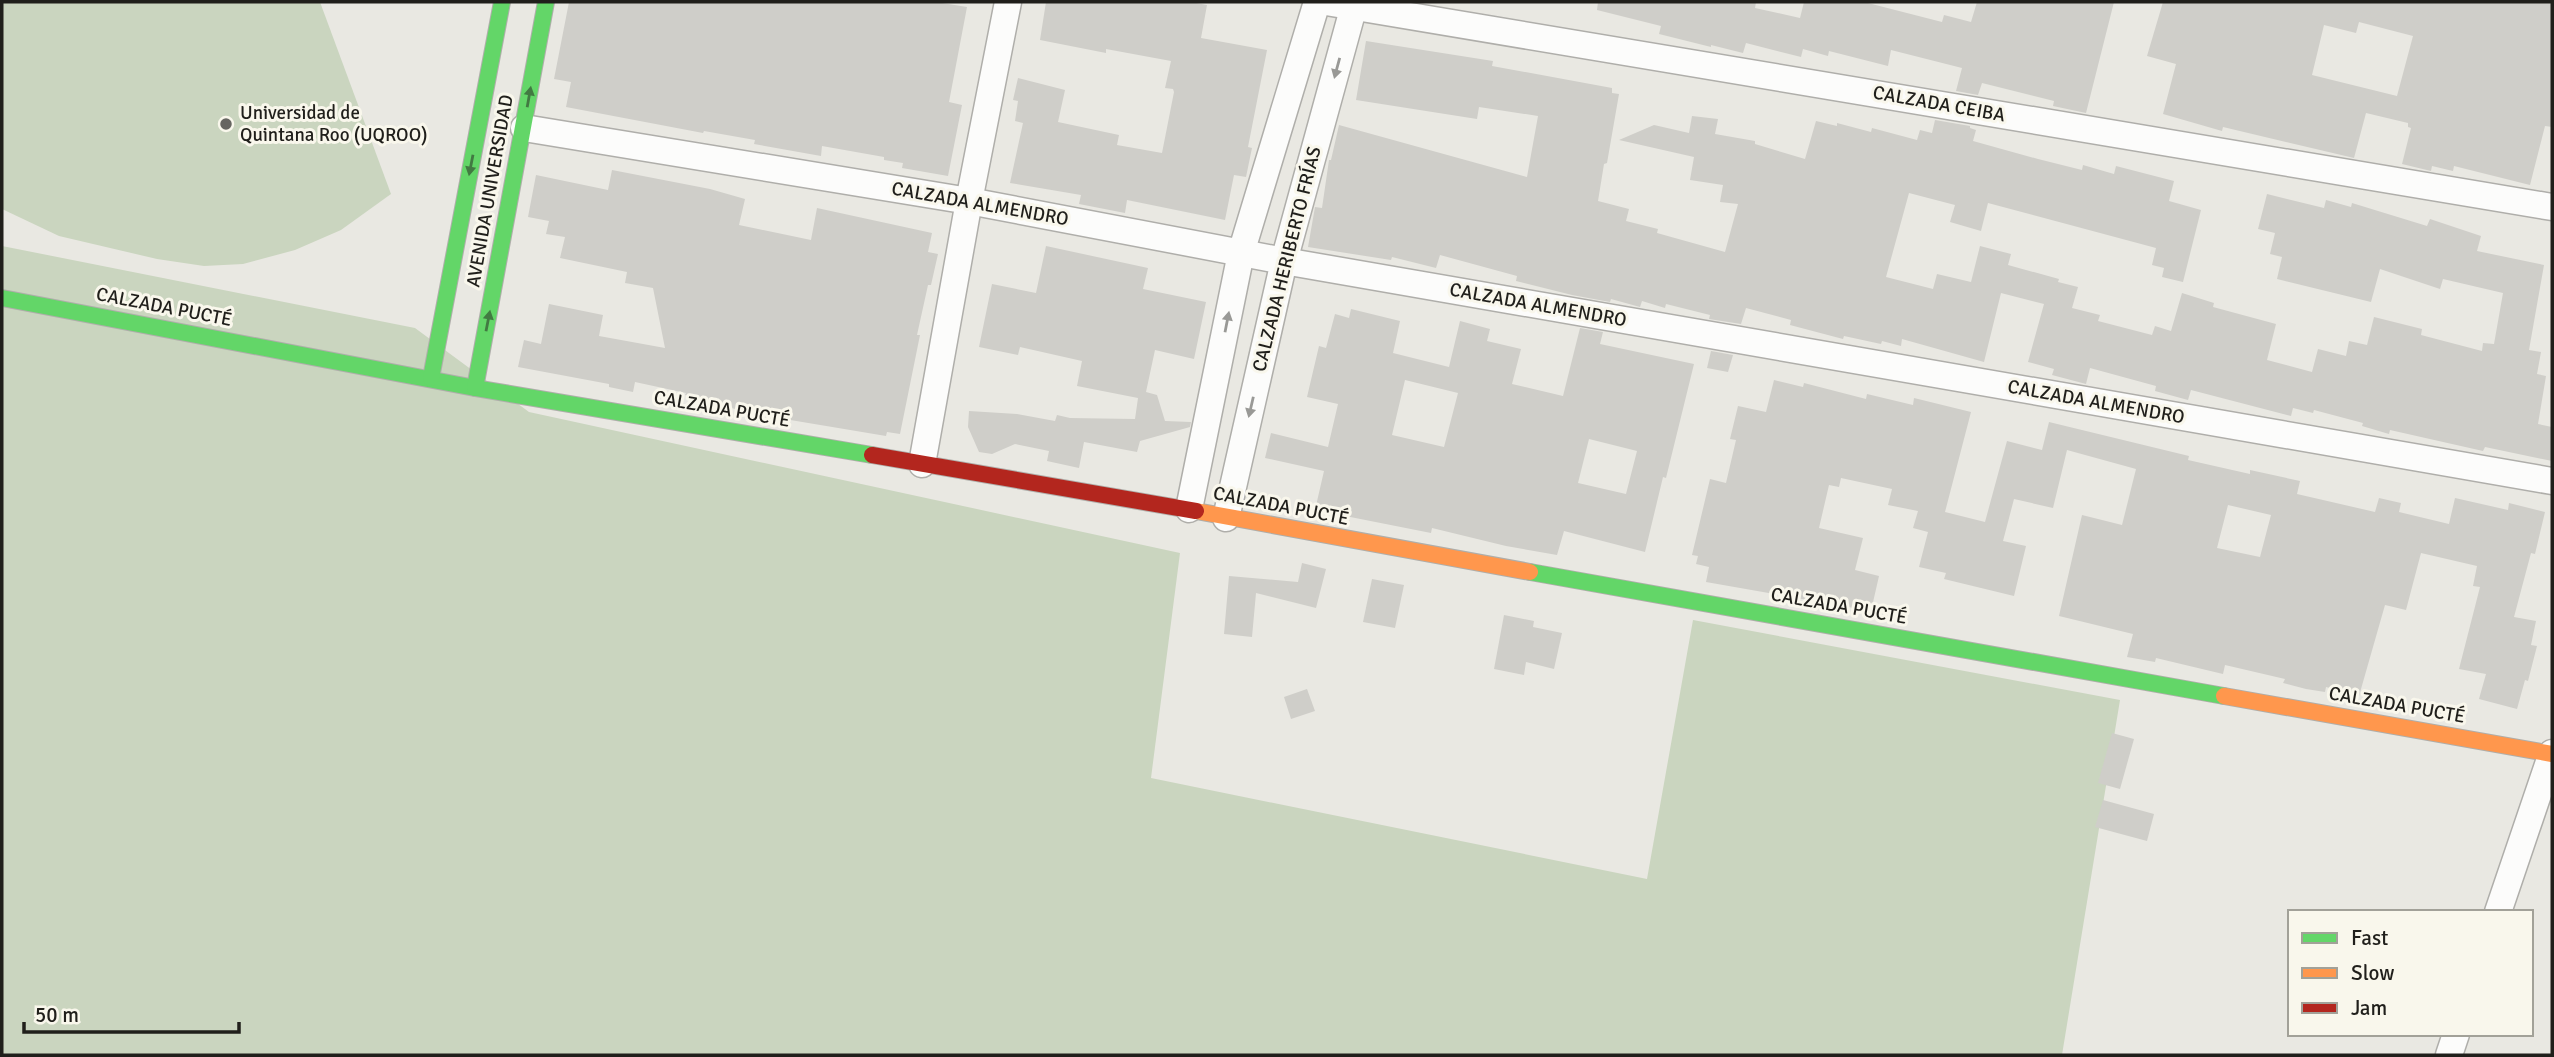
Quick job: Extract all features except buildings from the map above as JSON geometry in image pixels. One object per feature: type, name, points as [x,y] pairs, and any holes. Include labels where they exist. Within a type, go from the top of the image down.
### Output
[{"type":"street","name":"AVENIDA UNIVERSIDAD","points":[[431,378],[502,2]]},
{"type":"street","name":"AVENIDA UNIVERSIDAD","points":[[475,388],[546,2]]},
{"type":"street","points":[[922,464],[1008,2]]},
{"type":"street","points":[[1189,509],[1241,253],[1317,2]]},
{"type":"street","name":"CALZADA CEIBA","points":[[1326,2],[1354,4],[2552,207]]},
{"type":"street","name":"CALZADA HERIBERTO FRÍAS","points":[[1226,518],[1284,261],[1354,4]]},
{"type":"street","name":"CALZADA ALMENDRO","points":[[524,128],[969,201],[1284,261],[2552,481]]},
{"type":"street","name":"CALZADA PUCTÉ","points":[[2,298],[475,388],[1189,509],[1226,518],[2552,753]]},
{"type":"street","points":[[2499,910],[2552,753]]},
{"type":"street","points":[[2449,1055],[2455,1036]]},
{"type":"green space","name":"Universidad de Quintana Roo (UQROO)","points":[[2,2],[320,2],[391,194],[341,230],[295,250],[243,264],[204,266],[157,259],[59,236],[2,209]]},
{"type":"green space","points":[[2,246],[415,328],[529,412],[1180,553],[1151,778],[1647,879],[1693,620],[2120,700],[2062,1055],[2,1055]]},
{"type":"traffic: fast","points":[[431,378],[502,2]]},
{"type":"traffic: fast","points":[[475,388],[546,2]]},
{"type":"traffic: fast","points":[[2,298],[475,388],[872,455]]},
{"type":"traffic: fast","points":[[1530,572],[2224,696]]},
{"type":"traffic: slow","points":[[1196,511],[1530,572]]},
{"type":"traffic: slow","points":[[2224,696],[2552,754]]},
{"type":"traffic: jam","points":[[872,455],[1196,511]]},
{"type":"place","name":"Universidad de Quintana Roo (UQROO)","points":[[226,124]]}]
